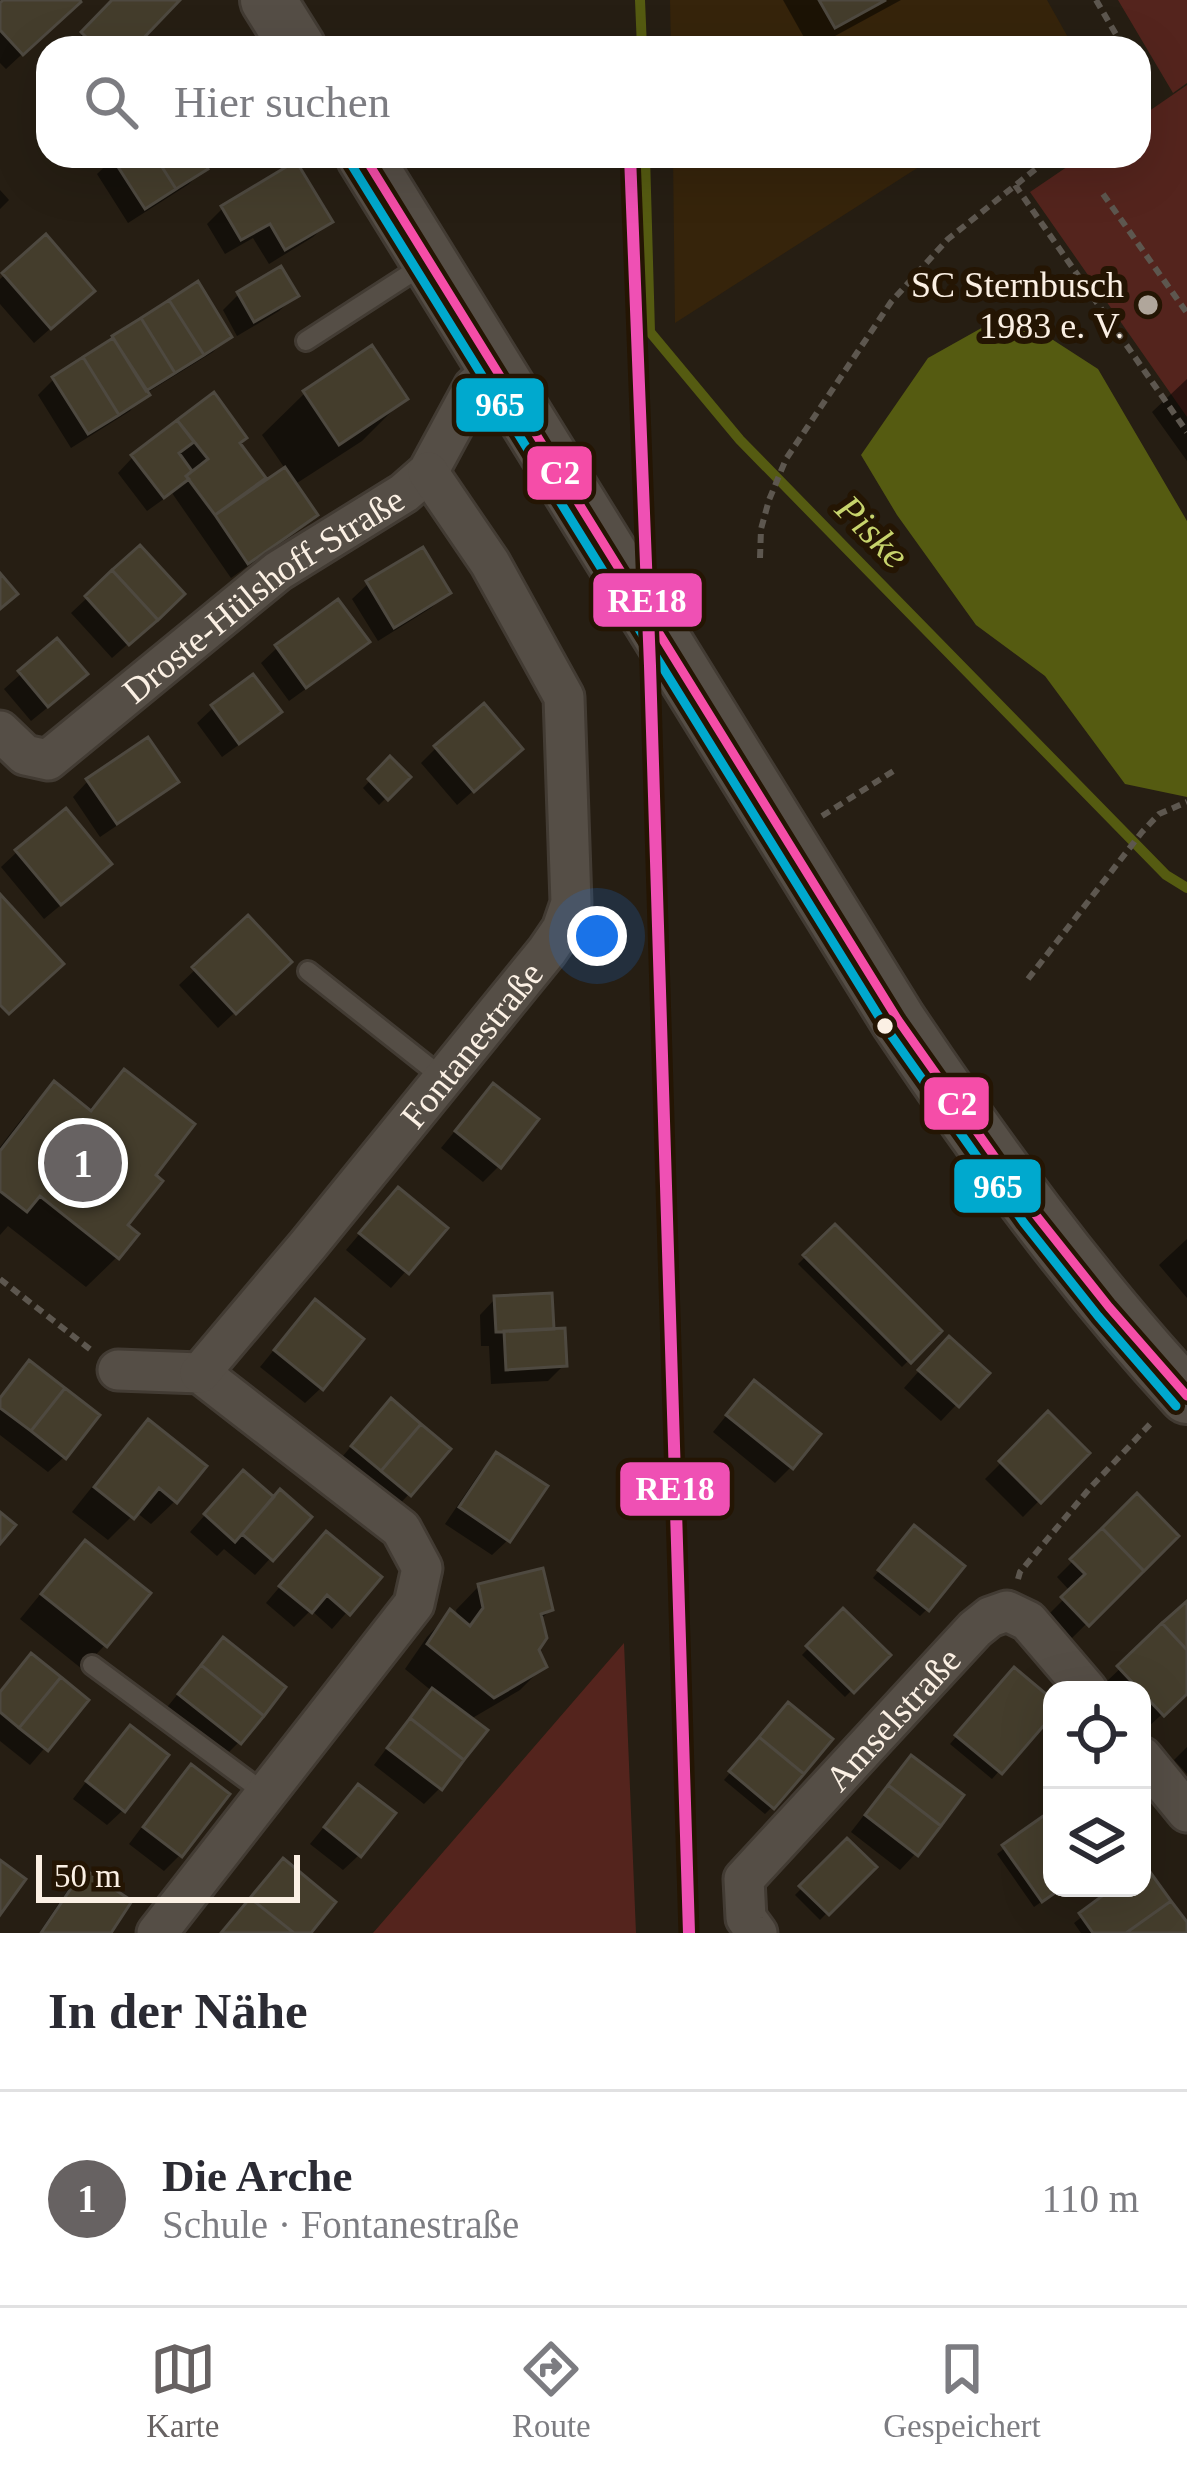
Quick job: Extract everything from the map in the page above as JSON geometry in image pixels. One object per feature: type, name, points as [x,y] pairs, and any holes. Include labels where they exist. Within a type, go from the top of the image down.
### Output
[{"type":"street","points":[[268,0],[290,36]]},
{"type":"street","points":[[371,168],[944,1088],[1072,1264],[1185,1389]]},
{"type":"street","name":"Droste-Hülshoff-Straße","points":[[0,731],[25,755],[49,760],[278,571],[404,493],[428,472],[474,387],[495,370]]},
{"type":"street","name":"Fontanestraße","points":[[200,1372],[547,951],[571,903],[564,697],[490,563],[428,472]]},
{"type":"street","points":[[118,1370],[200,1372],[401,1529],[422,1568],[414,1604],[157,1933]]},
{"type":"street","points":[[1006,1611],[1028,1621],[1079,1681]]},
{"type":"street","name":"Amselstraße","points":[[757,1933],[746,1918],[744,1879],[975,1629],[1006,1611]]},
{"type":"street","points":[[1151,1768],[1187,1813]]},
{"type":"lane","points":[[306,341],[429,262]]},
{"type":"lane","points":[[308,971],[443,1078]]},
{"type":"lane","points":[[92,1665],[266,1794]]},
{"type":"path","points":[[1096,0],[1117,36]]},
{"type":"path","points":[[760,558],[761,529],[785,459],[891,302],[948,239],[1037,168]]},
{"type":"path","points":[[1015,185],[1187,432]]},
{"type":"path","points":[[1103,194],[1187,314]]},
{"type":"path","points":[[787,839],[895,770]]},
{"type":"path","points":[[1028,979],[1142,832],[1159,814],[1187,802]]},
{"type":"path","points":[[0,1279],[118,1370]]},
{"type":"path","points":[[1006,1611],[1020,1573],[1090,1488],[1185,1389]]},
{"type":"shaded area","points":[[670,0],[1047,0],[1067,36],[671,36]]},
{"type":"shaded area","points":[[1118,0],[1187,0],[1187,83],[1173,93],[1151,56],[1151,36],[1139,36]]},
{"type":"shaded area","name":"SC Sternbusch 1983 e. V.","points":[[1187,85],[1187,417],[1030,192],[1065,168],[1151,168],[1151,110]]},
{"type":"shaded area","points":[[673,168],[917,168],[675,323]]},
{"type":"shaded area","points":[[1010,312],[1098,369],[1187,521],[1187,797],[1125,784],[1045,676],[976,625],[897,515],[861,455],[928,358]]},
{"type":"shaded area","points":[[624,1643],[636,1933],[373,1933]]},
{"type":"building","points":[[112,0],[180,0],[146,36],[85,36],[81,32]]},
{"type":"building","points":[[819,0],[886,0],[835,28]]},
{"type":"building","points":[[81,2],[44,36],[36,36],[36,43],[23,55],[0,30],[0,3]]},
{"type":"building","points":[[119,168],[163,168],[176,189],[145,209]]},
{"type":"building","points":[[163,168],[207,168],[208,169],[176,189]]},
{"type":"building","points":[[284,168],[300,168],[333,222],[285,250],[270,224],[241,240],[221,206]]},
{"type":"building","points":[[46,234],[95,291],[51,329],[2,273]]},
{"type":"building","points":[[281,266],[299,296],[254,322],[237,292]]},
{"type":"building","points":[[198,281],[232,337],[204,355],[169,300]]},
{"type":"building","points":[[169,300],[204,355],[175,373],[141,318]]},
{"type":"building","points":[[141,318],[175,373],[146,391],[112,336]]},
{"type":"building","points":[[113,338],[150,395],[119,415],[83,357]]},
{"type":"building","points":[[372,345],[408,399],[339,445],[303,391]]},
{"type":"building","points":[[83,357],[119,415],[88,434],[52,377]]},
{"type":"building","points":[[214,392],[247,438],[240,443],[266,478],[215,515],[186,476],[208,459],[177,420]]},
{"type":"building","points":[[177,420],[194,442],[179,453],[192,471],[186,476],[189,479],[164,498],[131,455]]},
{"type":"building","points":[[285,467],[318,515],[248,564],[215,515]]},
{"type":"building","points":[[140,545],[185,594],[158,620],[112,570]]},
{"type":"building","points":[[423,547],[451,593],[394,628],[366,581]]},
{"type":"building","points":[[112,570],[158,620],[129,645],[85,596]]},
{"type":"building","points":[[0,573],[18,594],[0,609]]},
{"type":"building","points":[[338,599],[370,642],[306,688],[275,645]]},
{"type":"building","points":[[57,638],[88,674],[48,707],[18,671]]},
{"type":"building","points":[[253,674],[282,712],[239,744],[211,705]]},
{"type":"building","points":[[484,703],[523,749],[474,792],[434,746]]},
{"type":"building","points":[[148,737],[179,782],[117,824],[86,779]]},
{"type":"building","points":[[390,756],[411,777],[388,800],[368,779]]},
{"type":"building","points":[[66,808],[112,864],[61,905],[15,850]]},
{"type":"building","points":[[0,894],[64,964],[9,1014],[0,1005]]},
{"type":"building","points":[[248,915],[292,962],[236,1014],[192,967]]},
{"type":"building","points":[[124,1069],[195,1124],[156,1175],[163,1181],[128,1225],[139,1234],[119,1259],[40,1196],[27,1212],[0,1191],[0,1151],[54,1081],[91,1111]]},
{"type":"building","points":[[493,1083],[539,1119],[501,1168],[455,1131]]},
{"type":"building","points":[[398,1187],[448,1228],[409,1274],[359,1233]]},
{"type":"building","points":[[835,1224],[942,1331],[911,1363],[803,1255]]},
{"type":"building","points":[[552,1293],[554,1329],[496,1332],[494,1296]]},
{"type":"building","points":[[315,1299],[364,1339],[323,1390],[274,1350]]},
{"type":"building","points":[[565,1328],[567,1366],[506,1370],[504,1331]]},
{"type":"building","points":[[949,1336],[990,1373],[959,1407],[918,1370]]},
{"type":"building","points":[[29,1360],[65,1388],[31,1431],[0,1408],[0,1398]]},
{"type":"building","points":[[754,1380],[821,1434],[793,1469],[726,1415]]},
{"type":"building","points":[[65,1388],[100,1415],[66,1459],[31,1431]]},
{"type":"building","points":[[391,1398],[421,1424],[381,1471],[351,1446]]},
{"type":"building","points":[[1048,1411],[1090,1453],[1041,1503],[999,1461]]},
{"type":"building","points":[[148,1419],[207,1466],[177,1503],[159,1488],[134,1519],[94,1487]]},
{"type":"building","points":[[421,1424],[451,1449],[411,1496],[381,1471]]},
{"type":"building","points":[[496,1452],[548,1486],[510,1542],[459,1507]]},
{"type":"building","points":[[243,1470],[274,1497],[235,1542],[204,1514]]},
{"type":"building","points":[[280,1489],[312,1517],[273,1561],[242,1534]]},
{"type":"building","points":[[1137,1493],[1179,1536],[1144,1571],[1102,1528]]},
{"type":"building","points":[[0,1512],[16,1525],[0,1544]]},
{"type":"building","points":[[914,1525],[965,1566],[929,1611],[878,1570]]},
{"type":"building","points":[[1102,1528],[1144,1571],[1089,1626],[1061,1597],[1085,1574],[1070,1559]]},
{"type":"building","points":[[326,1531],[382,1577],[350,1615],[327,1595],[312,1613],[279,1586]]},
{"type":"building","points":[[85,1540],[151,1593],[107,1647],[41,1594]]},
{"type":"building","points":[[543,1568],[553,1610],[541,1614],[547,1638],[539,1650],[547,1667],[494,1698],[427,1644],[450,1609],[470,1626],[483,1608],[478,1584]]},
{"type":"building","points":[[1187,1601],[1187,1650],[1162,1623]]},
{"type":"building","points":[[843,1608],[891,1655],[854,1693],[806,1646]]},
{"type":"building","points":[[1162,1623],[1187,1650],[1187,1694],[1164,1716],[1151,1702],[1151,1681],[1131,1681],[1117,1666]]},
{"type":"building","points":[[223,1637],[286,1687],[264,1716],[201,1665]]},
{"type":"building","points":[[31,1653],[61,1677],[19,1728],[0,1712],[0,1692]]},
{"type":"building","points":[[201,1665],[264,1716],[241,1744],[178,1694]]},
{"type":"building","points":[[1014,1667],[1043,1691],[1043,1726],[1002,1774],[955,1735]]},
{"type":"building","points":[[61,1677],[89,1700],[48,1751],[19,1728]]},
{"type":"building","points":[[432,1688],[488,1730],[464,1760],[410,1718]]},
{"type":"building","points":[[788,1702],[833,1739],[804,1774],[759,1737]]},
{"type":"building","points":[[410,1718],[464,1760],[442,1790],[387,1748]]},
{"type":"building","points":[[130,1725],[169,1755],[125,1812],[86,1781]]},
{"type":"building","points":[[759,1737],[804,1774],[774,1809],[729,1771]]},
{"type":"building","points":[[911,1755],[964,1795],[941,1826],[888,1785]]},
{"type":"building","points":[[191,1764],[230,1794],[182,1857],[143,1827]]},
{"type":"building","points":[[358,1784],[396,1813],[361,1857],[324,1827]]},
{"type":"building","points":[[888,1785],[941,1826],[918,1856],[865,1815]]},
{"type":"building","points":[[1043,1816],[1043,1897],[1049,1897],[1042,1902],[1002,1845]]},
{"type":"building","points":[[847,1838],[877,1867],[829,1915],[799,1886]]},
{"type":"building","points":[[283,1858],[336,1902],[311,1933],[294,1933],[250,1898]]},
{"type":"building","points":[[0,1860],[26,1879],[0,1915]]},
{"type":"building","points":[[84,1869],[132,1901],[111,1933],[41,1933]]},
{"type":"building","points":[[1151,1873],[1171,1901],[1126,1933],[1093,1933],[1079,1913],[1101,1897],[1151,1897]]},
{"type":"building","points":[[250,1898],[294,1933],[221,1933]]},
{"type":"building","points":[[1171,1901],[1187,1922],[1187,1933],[1126,1933]]},
{"type":"waterway","name":"Piske","points":[[640,0],[642,36]]},
{"type":"waterway","name":"Piske","points":[[645,168],[650,332],[740,440],[1166,875],[1187,888]]},
{"type":"transit line","name":"965","points":[[353,168],[886,1028],[1024,1223],[1176,1406]]},
{"type":"transit line","name":"C2","points":[[371,168],[898,1020],[1035,1214],[1187,1396]]},
{"type":"transit line","name":"RE18","points":[[630,168],[689,1933]]},
{"type":"place","name":"SC Sternbusch 1983 e. V.","points":[[1148,305]]},
{"type":"place","name":"Die Arche","points":[[83,1163]]}]
